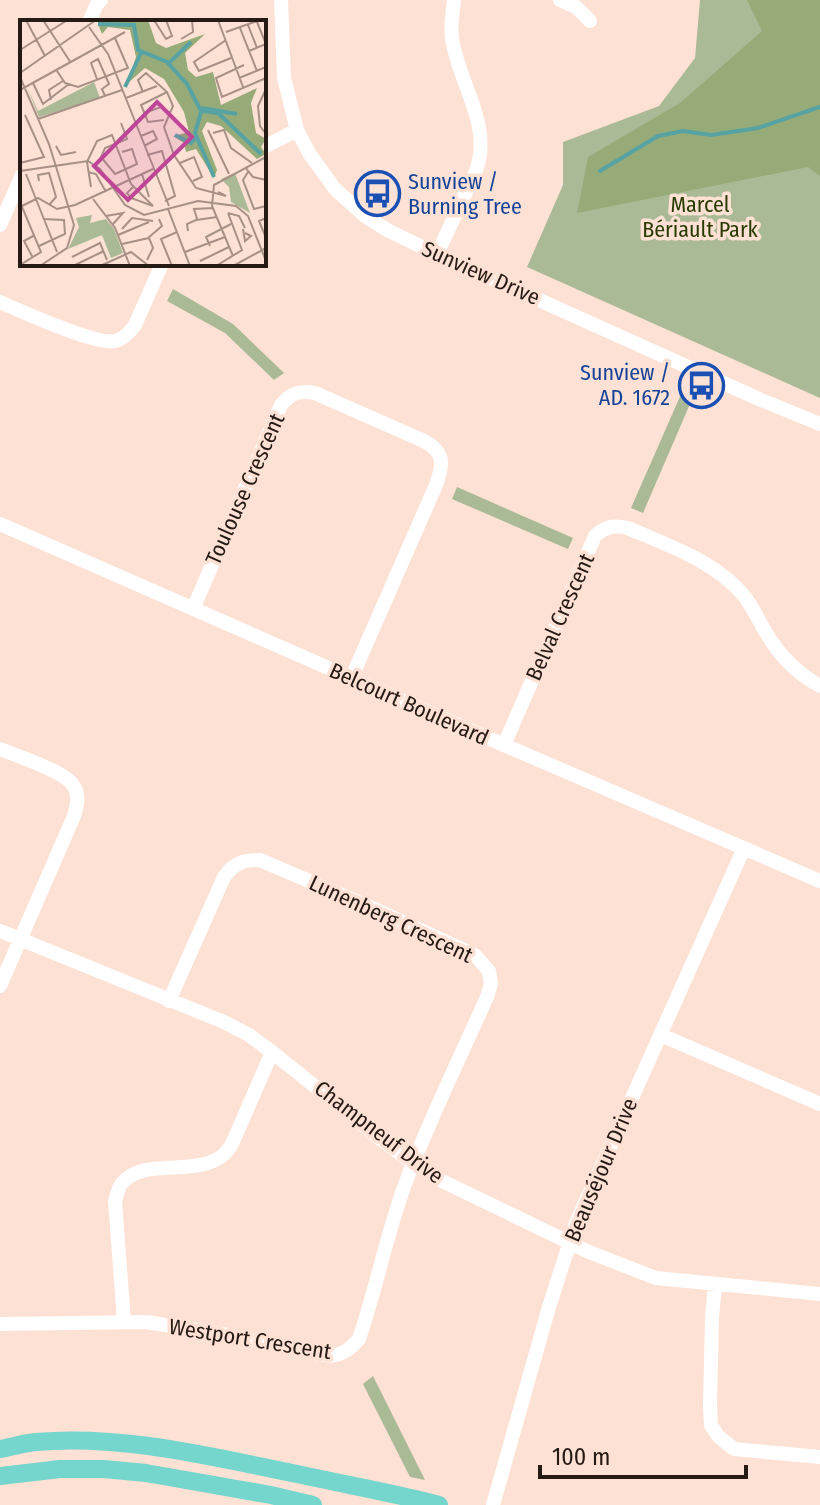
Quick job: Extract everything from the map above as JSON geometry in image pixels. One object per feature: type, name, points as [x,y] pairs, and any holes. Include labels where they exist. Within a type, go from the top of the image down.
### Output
[{"type":"main road","points":[[0,1449],[34,1442],[75,1441],[158,1448],[439,1505]]},
{"type":"main road","points":[[0,1476],[60,1469],[104,1469],[146,1473],[313,1505]]},
{"type":"street","points":[[90,20],[101,0]]},
{"type":"street","name":"Sunview Drive","points":[[281,0],[284,78],[297,130],[324,176],[365,216],[437,254],[820,424]]},
{"type":"street","points":[[437,254],[476,171],[481,147],[480,128],[452,38],[454,0]]},
{"type":"street","points":[[560,0],[576,7],[590,21]]},
{"type":"street","points":[[266,146],[297,130]]},
{"type":"street","points":[[0,225],[20,180]]},
{"type":"street","points":[[0,302],[100,340],[119,340],[135,325],[161,266]]},
{"type":"street","name":"Toulouse Crescent","points":[[193,609],[281,405],[293,394],[304,391],[315,393],[424,441],[438,451],[442,468],[351,679]]},
{"type":"street","name":"Belcourt Boulevard","points":[[0,524],[820,881]]},
{"type":"street","name":"Belval Crescent","points":[[504,745],[595,536],[614,525],[628,528],[709,565],[744,597],[788,663],[820,686]]},
{"type":"street","points":[[0,749],[59,774],[73,784],[77,793],[74,816],[0,986]]},
{"type":"street","name":"Beauséjour Drive","points":[[493,1505],[569,1242],[744,848]]},
{"type":"street","name":"Lunenberg Crescent","points":[[169,1001],[224,877],[237,863],[248,860],[260,860],[475,955],[489,971],[491,984],[414,1164]]},
{"type":"street","name":"Champneuf Drive","points":[[0,931],[249,1035],[414,1164],[466,1194],[602,1257],[656,1278],[820,1294]]},
{"type":"street","points":[[661,1035],[820,1104]]},
{"type":"street","points":[[124,1321],[115,1201],[122,1183],[145,1171],[213,1162],[223,1156],[232,1144],[272,1052]]},
{"type":"street","name":"Westport Crescent","points":[[0,1324],[146,1322],[228,1335],[314,1354],[340,1355],[359,1339],[387,1240],[414,1164]]},
{"type":"street","points":[[715,1285],[711,1425],[718,1436],[734,1449],[820,1457]]},
{"type":"green space","name":"Marcel Bériault Park","points":[[700,0],[780,0],[820,21],[820,398],[527,267],[563,185],[563,142],[659,106],[695,58]]},
{"type":"green space","points":[[747,0],[820,0],[820,176],[808,167],[577,213],[588,157],[680,103],[762,31]]},
{"type":"green space","points":[[173,289],[233,324],[284,373],[274,380],[225,333],[167,301]]},
{"type":"green space","points":[[682,392],[693,397],[643,513],[631,508]]},
{"type":"green space","points":[[457,487],[573,538],[568,549],[452,499]]},
{"type":"green space","points":[[373,1376],[425,1480],[410,1477],[363,1384]]},
{"type":"waterway","points":[[600,171],[658,136],[683,131],[711,135],[758,128],[820,107]]},
{"type":"place","name":"Sunview / Burning Tree","points":[[377,194]]},
{"type":"place","name":"Sunview / AD. 1672","points":[[701,385]]}]
